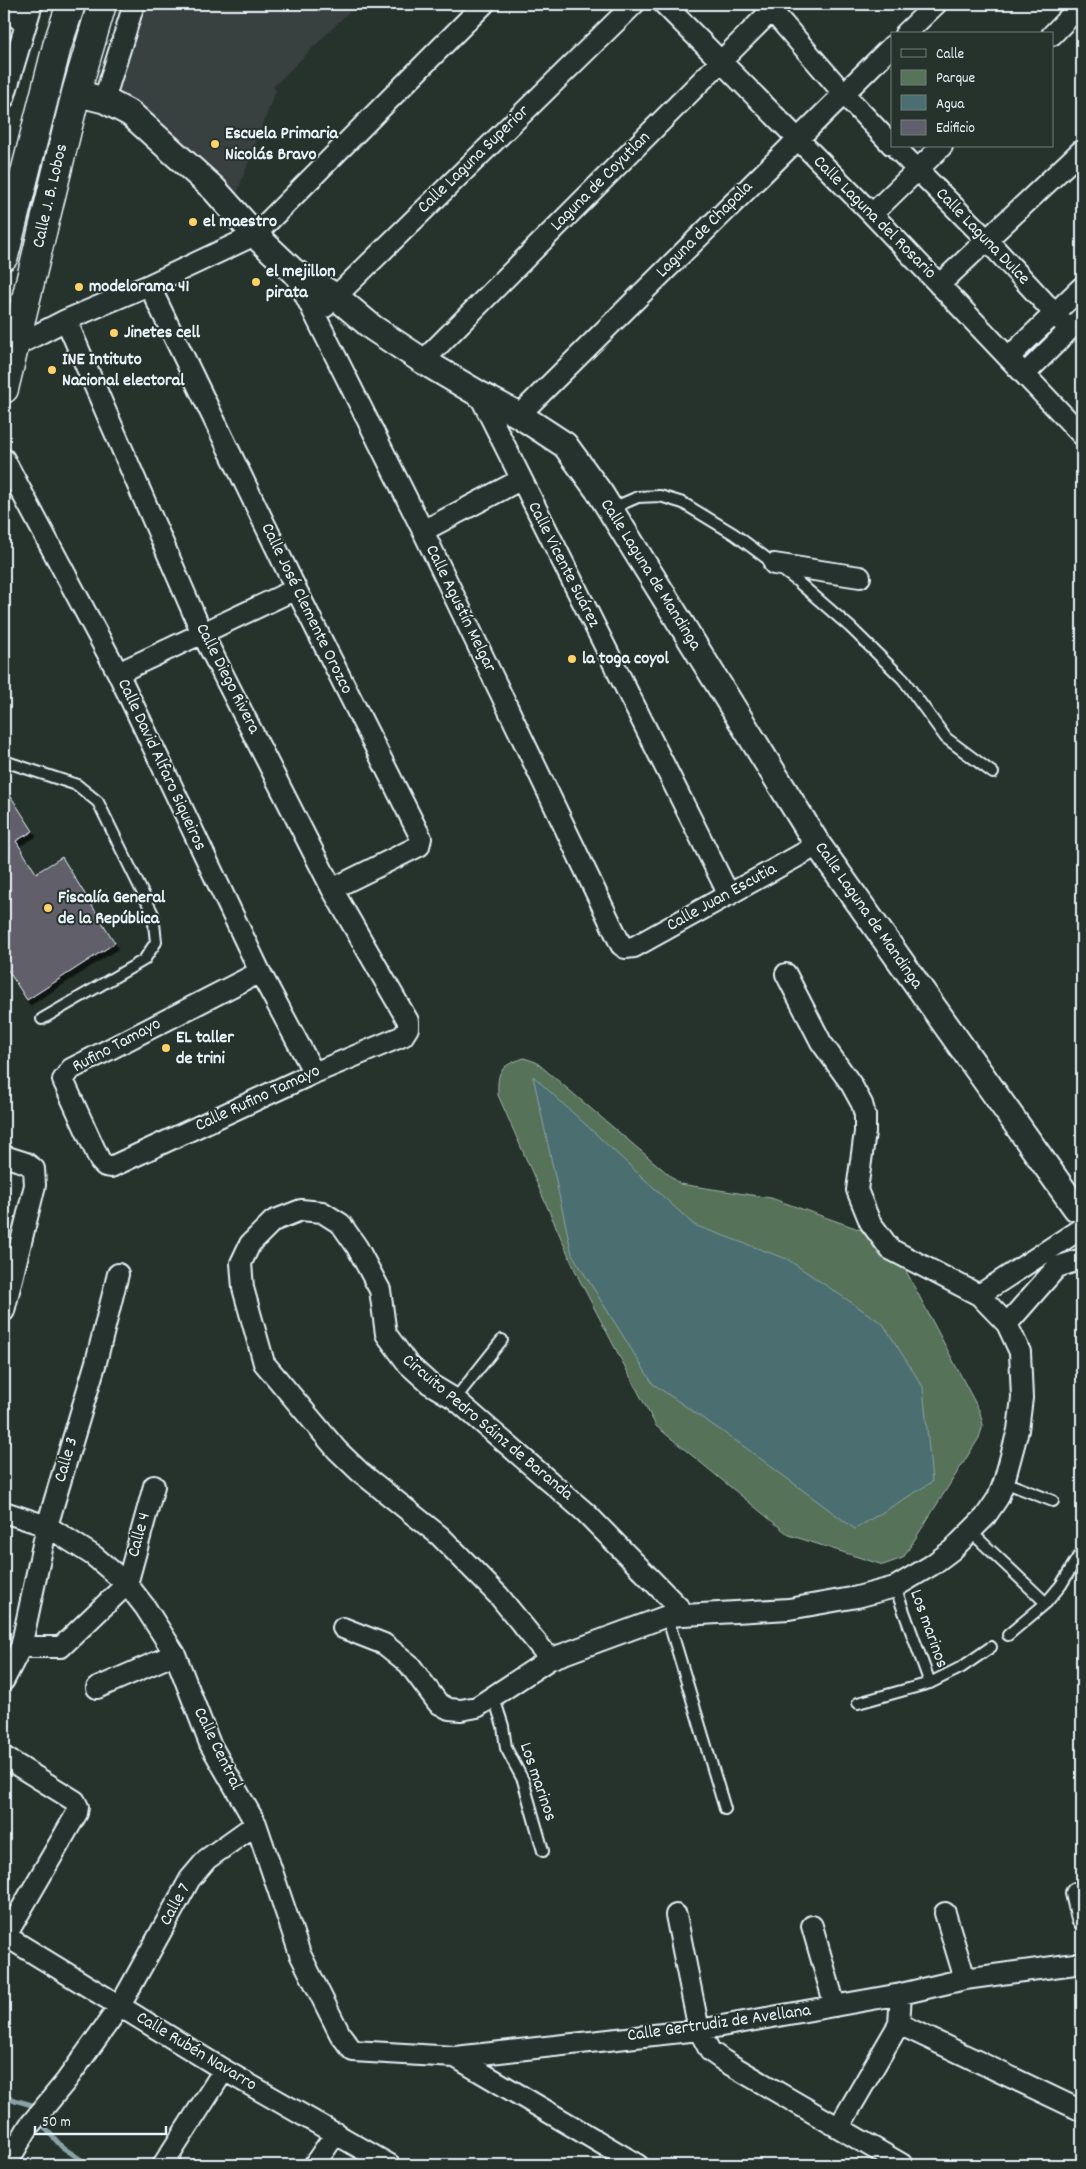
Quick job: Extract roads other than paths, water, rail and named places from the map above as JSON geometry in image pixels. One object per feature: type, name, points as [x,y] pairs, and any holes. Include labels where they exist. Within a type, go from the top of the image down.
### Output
[{"type":"main road","name":"Calle J. B. Lobos","points":[[4,256],[57,46],[71,4]]},
{"type":"main road","name":"Calle J. B. Lobos","points":[[4,389],[76,93],[102,4]]},
{"type":"street","points":[[4,98],[24,24],[32,4]]},
{"type":"street","points":[[104,100],[134,4]]},
{"type":"street","points":[[15,346],[66,320],[149,285],[255,235],[484,4]]},
{"type":"street","name":"Calle Laguna Superior","points":[[315,317],[634,4]]},
{"type":"street","name":"Calle Laguna del Rosario","points":[[664,4],[796,140],[872,214],[1082,435]]},
{"type":"street","points":[[907,32],[936,4]]},
{"type":"street","points":[[1054,32],[1082,4]]},
{"type":"street","points":[[4,5],[24,24]]},
{"type":"street","name":"Laguna de Coyutlan","points":[[423,360],[721,62],[772,6]]},
{"type":"street","name":"Calle Laguna Dulce","points":[[772,6],[844,94],[891,144]]},
{"type":"street","name":"Laguna de Chapala","points":[[519,415],[891,47]]},
{"type":"street","name":"Calle Laguna de Mandinga","points":[[76,93],[104,100],[131,114],[152,131],[214,189],[255,235],[293,272],[335,296],[373,328],[423,360],[479,394],[519,415],[564,445],[610,509],[818,845],[1081,1215]]},
{"type":"street","name":"Calle Laguna Dulce","points":[[895,148],[987,240],[1053,314],[1076,323]]},
{"type":"street","points":[[872,214],[940,148]]},
{"type":"street","points":[[940,285],[1082,150]]},
{"type":"street","name":"Calle Agustín Melgar","points":[[293,272],[423,531],[621,945],[625,948]]},
{"type":"street","name":"Calle José Clemente Orozco","points":[[149,285],[296,589],[421,838],[419,846],[332,889]]},
{"type":"street","points":[[1009,357],[1082,287]]},
{"type":"street","name":"Calle Diego Rivera","points":[[66,320],[202,633],[332,889],[408,1020],[408,1028]]},
{"type":"street","points":[[1025,374],[1076,323]]},
{"type":"street","name":"Calle Vicente Suárez","points":[[479,394],[520,480],[729,895]]},
{"type":"street","name":"Calle David Alfaro Siqueiros","points":[[4,459],[118,673],[260,972],[314,1073]]},
{"type":"street","points":[[423,531],[520,480]]},
{"type":"street","points":[[774,564],[860,577]]},
{"type":"street","points":[[118,673],[296,589]]},
{"type":"street","name":"Calle Juan Escutia","points":[[625,948],[634,947],[818,845]]},
{"type":"street","name":"Rufino Tamayo","points":[[105,1166],[100,1161],[64,1080],[65,1075],[71,1069],[260,972]]},
{"type":"street","points":[[343,1628],[384,1644],[409,1664],[438,1703],[449,1709],[461,1710],[477,1707],[550,1659],[677,1616],[789,1609],[857,1597],[895,1586],[932,1565],[972,1532],[998,1498],[1018,1430],[1022,1371],[1020,1352],[1007,1324],[979,1295],[890,1249],[870,1222],[856,1190],[865,1132],[865,1115],[862,1104],[846,1076],[821,1042],[786,974]]},
{"type":"street","name":"Calle Rufino Tamayo","points":[[105,1166],[111,1167],[314,1073],[404,1036],[408,1028]]},
{"type":"street","points":[[4,1156],[26,1163],[34,1169],[35,1185],[4,1311]]},
{"type":"street","name":"Circuito Pedro Sáinz de Baranda","points":[[550,1659],[499,1596],[440,1536],[360,1472],[336,1450],[264,1363],[243,1288],[241,1263],[250,1244],[273,1222],[301,1210],[322,1212],[341,1224],[357,1247],[380,1290],[386,1334],[398,1352],[430,1384],[455,1399],[586,1513],[677,1616]]},
{"type":"street","points":[[1007,1324],[1081,1215]]},
{"type":"street","points":[[979,1295],[1050,1260],[1082,1259]]},
{"type":"street","name":"Calle 3","points":[[4,1680],[20,1647],[48,1526],[96,1362],[118,1274]]},
{"type":"street","name":"Calle 4","points":[[127,1584],[154,1486]]},
{"type":"street","name":"Calle Central","points":[[4,1512],[48,1526],[94,1556],[127,1584],[145,1608],[174,1654],[210,1744],[256,1824],[300,1954],[340,2034],[354,2050]]},
{"type":"street","points":[[20,1647],[61,1647],[127,1584]]},
{"type":"street","points":[[97,1688],[174,1654]]},
{"type":"street","points":[[4,1757],[75,1801],[78,1807],[77,1813],[4,1936]]},
{"type":"street","name":"Calle 7","points":[[6,2165],[29,2126],[66,2081],[120,2006],[190,1879],[207,1859],[256,1824]]},
{"type":"street","points":[[1076,1893],[1082,1919]]},
{"type":"street","points":[[945,1913],[965,1979]]},
{"type":"street","points":[[676,1915],[699,2030],[710,2051],[903,2165]]},
{"type":"street","points":[[812,1926],[835,2006]]},
{"type":"street","name":"Calle Rubén Navarro","points":[[4,1936],[224,2070],[390,2165]]},
{"type":"street","name":"Calle Gertrudiz de Avellana","points":[[354,2050],[455,2057],[699,2030],[901,1994],[965,1979],[1082,1963]]},
{"type":"street","points":[[839,2127],[899,2024],[901,1994]]},
{"type":"street","points":[[899,2024],[1082,2111]]},
{"type":"street","points":[[455,2057],[636,2165]]},
{"type":"street","points":[[163,2165],[224,2070]]},
{"type":"street","points":[[314,2165],[336,2133]]},
{"type":"lane","points":[[610,509],[638,497],[660,496],[683,503],[734,534],[774,564],[850,627],[903,679],[946,738],[993,773]]},
{"type":"lane","points":[[4,761],[77,785],[98,802],[153,914],[156,942],[144,960],[42,1019]]},
{"type":"lane","points":[[455,1399],[502,1340]]},
{"type":"lane","points":[[1004,1482],[1053,1501]]},
{"type":"lane","points":[[972,1532],[1046,1603]]},
{"type":"lane","points":[[1008,1635],[1046,1603],[1061,1585],[1078,1557]]},
{"type":"lane","name":"Los marinos","points":[[895,1586],[930,1683]]},
{"type":"lane","points":[[677,1616],[726,1809]]},
{"type":"lane","points":[[858,1702],[930,1683],[962,1667],[991,1647]]},
{"type":"lane","name":"Los marinos","points":[[493,1695],[504,1726],[506,1748],[522,1780],[543,1851]]},
{"type":"water","points":[[533,1076],[694,1225],[787,1259],[883,1324],[923,1387],[932,1482],[855,1529],[742,1445],[653,1384],[572,1254]]},
{"type":"waterway","points":[[4,2097],[32,2105]]},
{"type":"waterway","points":[[45,2128],[62,2147],[89,2165]]},
{"type":"place","name":"Escuela Primaria Nicolás Bravo","points":[[215,144]]},
{"type":"place","name":"el maestro","points":[[193,222]]},
{"type":"place","name":"el mejillon pirata","points":[[256,282]]},
{"type":"place","name":"modelorama 41","points":[[79,287]]},
{"type":"place","name":"Jinetes cell","points":[[114,333]]},
{"type":"place","name":"INE Intituto Nacional electoral","points":[[52,370]]},
{"type":"place","name":"la toga coyol","points":[[572,659]]},
{"type":"place","name":"Fiscalía General de la República","points":[[48,908]]},
{"type":"place","name":"EL taller de trini","points":[[166,1048]]}]
